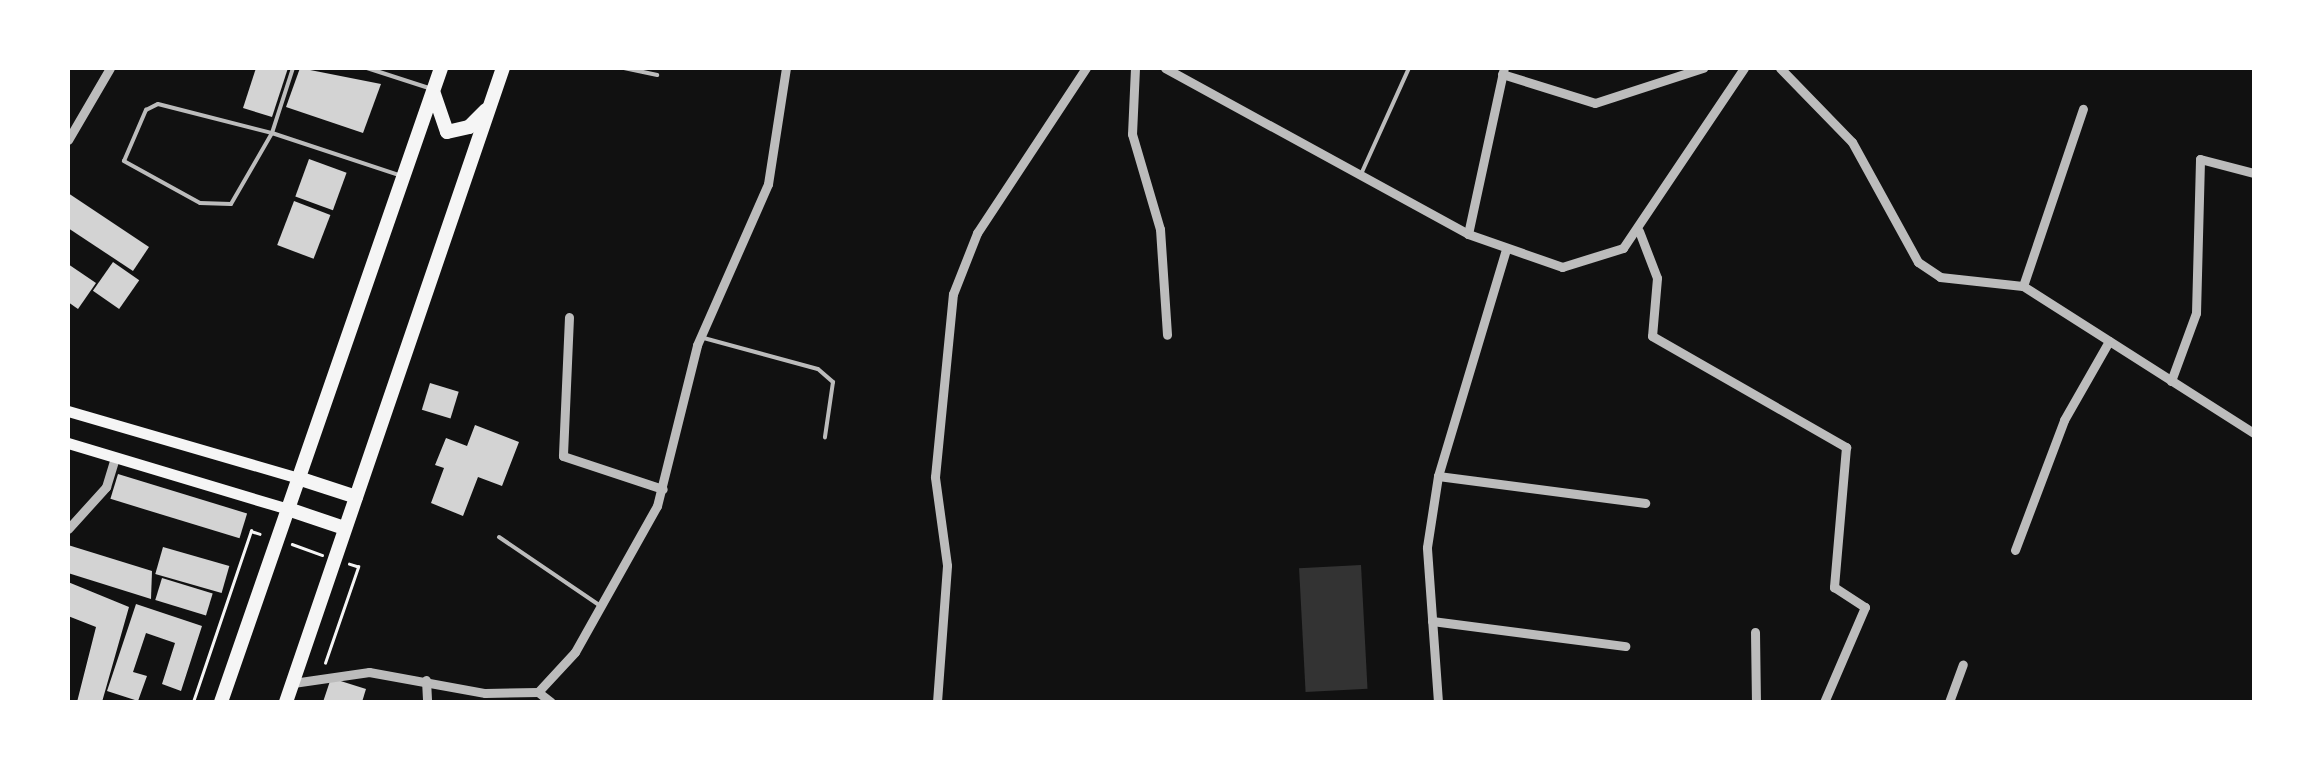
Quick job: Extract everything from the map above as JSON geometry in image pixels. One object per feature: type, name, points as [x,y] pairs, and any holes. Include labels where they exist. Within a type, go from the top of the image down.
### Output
[{"type":"highway","points":[[221,702],[441,68]]},
{"type":"highway","points":[[286,702],[503,68]]},
{"type":"highway","points":[[434,89],[447,132],[469,128],[490,106]]},
{"type":"highway","points":[[298,478],[356,497]]},
{"type":"highway","points":[[288,509],[344,528]]},
{"type":"main road","points":[[68,411],[298,478]]},
{"type":"main road","points":[[68,442],[288,509]]},
{"type":"street","points":[[68,140],[110,68]]},
{"type":"street","points":[[538,692],[603,608],[663,489],[700,337],[768,184],[786,68]]},
{"type":"street","points":[[937,702],[948,565],[935,477],[953,294],[976,233],[1086,68]]},
{"type":"street","points":[[1136,68],[1132,134],[1160,230],[1167,335]]},
{"type":"street","points":[[1165,68],[1506,252],[1590,265],[1639,231],[1741,70],[1726,68]]},
{"type":"street","points":[[1468,234],[1503,71],[1595,102],[1702,68]]},
{"type":"street","points":[[1780,68],[1852,142],[1918,262],[1940,278],[2022,286],[2254,433]]},
{"type":"street","points":[[2022,286],[2082,109]]},
{"type":"street","points":[[2171,381],[2196,313],[2200,159],[2254,173]]},
{"type":"street","points":[[1639,231],[1657,278],[1652,336],[1846,446],[1834,587],[1865,606],[1824,702]]},
{"type":"street","points":[[1438,702],[1427,547],[1438,476],[1506,252]]},
{"type":"street","points":[[569,317],[563,456],[663,489]]},
{"type":"street","points":[[2015,550],[2064,420],[2109,341]]},
{"type":"street","points":[[68,529],[106,487],[115,457]]},
{"type":"street","points":[[1438,476],[1645,503]]},
{"type":"street","points":[[1432,621],[1625,646]]},
{"type":"street","points":[[1755,632],[1756,702]]},
{"type":"street","points":[[1949,702],[1963,664]]},
{"type":"street","points":[[293,683],[320,676],[426,680],[485,693],[538,692],[551,702]]},
{"type":"street","points":[[426,680],[427,702]]},
{"type":"lane","points":[[294,68],[272,132],[236,200],[222,208],[124,161],[146,110],[158,104],[272,132],[404,176]]},
{"type":"lane","points":[[367,68],[434,89]]},
{"type":"lane","points":[[624,68],[656,75]]},
{"type":"lane","points":[[1362,172],[1410,68]]},
{"type":"lane","points":[[700,337],[818,369],[833,382],[825,437]]},
{"type":"lane","points":[[499,536],[603,608]]},
{"type":"path","points":[[193,702],[251,531],[358,567],[320,676]]},
{"type":"shaded area","points":[[1361,565],[1367,689],[1306,692],[1299,568]]},
{"type":"building","points":[[256,68],[288,68],[272,117],[243,108]]},
{"type":"building","points":[[300,68],[381,84],[363,133],[286,107]]},
{"type":"building","points":[[309,159],[347,173],[333,210],[295,197]]},
{"type":"building","points":[[68,193],[149,247],[133,271],[68,228]]},
{"type":"building","points":[[294,201],[330,215],[314,259],[277,245]]},
{"type":"building","points":[[113,262],[139,280],[119,309],[93,291]]},
{"type":"building","points":[[68,264],[96,283],[78,309],[68,302]]},
{"type":"building","points":[[430,383],[459,392],[451,419],[422,410]]},
{"type":"building","points":[[475,425],[519,442],[502,486],[478,477],[463,516],[431,503],[444,468],[435,465],[446,438],[467,446]]},
{"type":"building","points":[[118,474],[247,513],[239,538],[110,499]]},
{"type":"building","points":[[68,545],[152,571],[151,599],[68,573]]},
{"type":"building","points":[[163,547],[229,566],[222,593],[155,574]]},
{"type":"building","points":[[162,578],[213,593],[206,615],[155,600]]},
{"type":"building","points":[[68,582],[129,607],[102,702],[77,702],[96,627],[68,616]]},
{"type":"building","points":[[136,604],[202,626],[181,691],[162,684],[175,643],[146,633],[133,672],[147,676],[138,701],[107,691]]},
{"type":"building","points":[[331,678],[366,689],[362,702],[323,702]]}]
